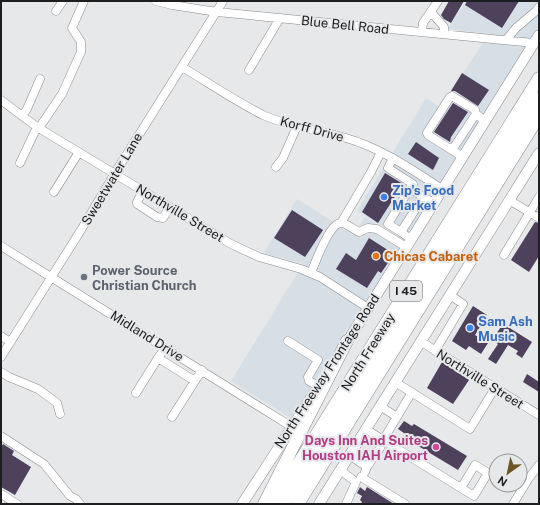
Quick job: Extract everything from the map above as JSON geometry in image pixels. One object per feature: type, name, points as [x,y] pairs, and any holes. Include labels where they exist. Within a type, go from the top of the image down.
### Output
[{"type":"highway","name":"North Freeway","points":[[273,504],[539,78]]},
{"type":"highway","name":"North Freeway","points":[[284,504],[539,98]]},
{"type":"highway","name":"North Freeway","points":[[298,504],[539,116]]},
{"type":"highway","points":[[264,504],[347,341]]},
{"type":"main road","name":"North Freeway Frontage Road","points":[[242,504],[368,308],[537,39]]},
{"type":"main road","points":[[319,504],[539,153]]},
{"type":"street","points":[[56,11],[62,1]]},
{"type":"street","points":[[20,163],[38,127],[62,94],[81,52],[81,42],[72,28],[84,1]]},
{"type":"street","name":"Blue Bell Road","points":[[159,1],[217,12],[506,40],[537,39]]},
{"type":"street","name":"Sweetwater Lane","points":[[1,356],[223,1]]},
{"type":"street","points":[[422,32],[423,24],[438,1]]},
{"type":"street","points":[[506,40],[516,28],[539,7]]},
{"type":"street","points":[[431,12],[444,28],[444,34]]},
{"type":"street","points":[[249,70],[280,18]]},
{"type":"street","name":"Korff Drive","points":[[182,67],[237,101],[264,115],[297,126],[346,138],[381,152],[442,189]]},
{"type":"street","points":[[22,116],[27,109],[40,79]]},
{"type":"street","points":[[463,157],[428,136],[427,133],[452,96],[475,110],[476,114],[485,120]]},
{"type":"street","name":"Northville Street","points":[[1,100],[38,127],[244,251],[311,274],[334,286],[368,308]]},
{"type":"street","points":[[452,150],[476,114]]},
{"type":"street","points":[[276,167],[283,158],[297,126]]},
{"type":"street","points":[[54,192],[79,152]]},
{"type":"street","points":[[311,274],[318,255],[332,229],[335,225],[341,223],[381,152]]},
{"type":"street","points":[[393,158],[388,168],[423,197],[434,203]]},
{"type":"street","points":[[408,243],[400,232],[388,224],[419,174]]},
{"type":"street","points":[[143,191],[137,204],[157,217],[163,218],[170,207]]},
{"type":"street","points":[[400,232],[423,197]]},
{"type":"street","points":[[504,255],[539,197]]},
{"type":"street","points":[[509,200],[539,218]]},
{"type":"street","points":[[341,223],[359,232],[368,228],[377,229],[408,243]]},
{"type":"street","name":"Midland Drive","points":[[1,246],[292,427]]},
{"type":"street","points":[[434,350],[463,304],[450,295]]},
{"type":"street","points":[[1,336],[10,342]]},
{"type":"street","points":[[288,341],[318,360],[308,377],[309,381],[318,386]]},
{"type":"street","name":"Northville Street","points":[[420,341],[539,416]]},
{"type":"street","points":[[136,393],[165,348]]},
{"type":"street","points":[[158,358],[195,381]]},
{"type":"street","points":[[172,417],[202,370]]},
{"type":"street","points":[[1,372],[9,377],[38,389],[57,403],[60,414]]},
{"type":"street","points":[[395,382],[470,429],[495,388]]},
{"type":"street","points":[[346,504],[359,479],[364,474],[380,448],[383,440],[412,392]]},
{"type":"street","points":[[380,406],[397,417]]},
{"type":"street","points":[[366,429],[461,488]]},
{"type":"street","points":[[1,436],[44,464],[70,496],[76,499],[80,504]]},
{"type":"street","points":[[349,455],[367,467]]},
{"type":"street","points":[[513,504],[539,465]]},
{"type":"street","points":[[340,470],[405,504]]},
{"type":"street","points":[[1,494],[17,504]]},
{"type":"shaded area","points":[[466,1],[539,1],[539,27],[405,240],[357,211],[426,98],[440,107],[489,34],[448,29]]},
{"type":"shaded area","points":[[297,199],[354,235],[365,217],[404,242],[291,418],[231,381],[303,264],[264,253]]},
{"type":"building","points":[[449,1],[464,1],[451,23],[444,19],[441,15]]},
{"type":"building","points":[[467,1],[519,1],[502,28],[465,5]]},
{"type":"building","points":[[462,73],[489,90],[478,106],[455,91],[451,91]]},
{"type":"building","points":[[453,103],[468,112],[451,137],[450,142],[434,132]]},
{"type":"building","points":[[416,142],[439,158],[433,170],[408,154]]},
{"type":"building","points":[[385,173],[403,184],[378,223],[362,212]]},
{"type":"building","points":[[292,210],[323,230],[305,257],[274,238]]},
{"type":"building","points":[[535,222],[539,223],[539,256],[529,272],[511,260]]},
{"type":"building","points":[[369,238],[394,254],[381,273],[378,271],[367,288],[336,269],[346,253],[356,260]]},
{"type":"building","name":"Sam Ash Music","points":[[473,306],[487,315],[475,335],[488,343],[481,354],[469,346],[466,350],[452,341]]},
{"type":"building","points":[[503,324],[532,342],[522,358],[516,354],[518,351],[508,345],[496,364],[488,359],[498,344],[492,340]]},
{"type":"building","points":[[442,362],[469,380],[453,404],[427,388]]},
{"type":"building","points":[[527,374],[539,382],[539,392],[523,382]]},
{"type":"building","name":"Days Inn And Suites Houston IAH Airport","points":[[404,421],[412,426],[414,424],[467,456],[458,470],[405,438],[407,435],[398,429]]},
{"type":"building","points":[[3,444],[14,451],[12,455],[31,467],[15,495],[1,487],[1,447]]},
{"type":"building","points":[[360,487],[365,491],[367,487],[394,504],[361,504],[362,502],[360,500],[362,496],[357,493]]},
{"type":"place","name":"Zip's Food Market","points":[[384,197]]},
{"type":"place","name":"Chicas Cabaret","points":[[376,256]]},
{"type":"place","name":"Power Source Christian Church","points":[[84,277]]},
{"type":"place","name":"Sam Ash Music","points":[[470,328]]},
{"type":"place","name":"Days Inn And Suites Houston IAH Airport","points":[[436,447]]}]
